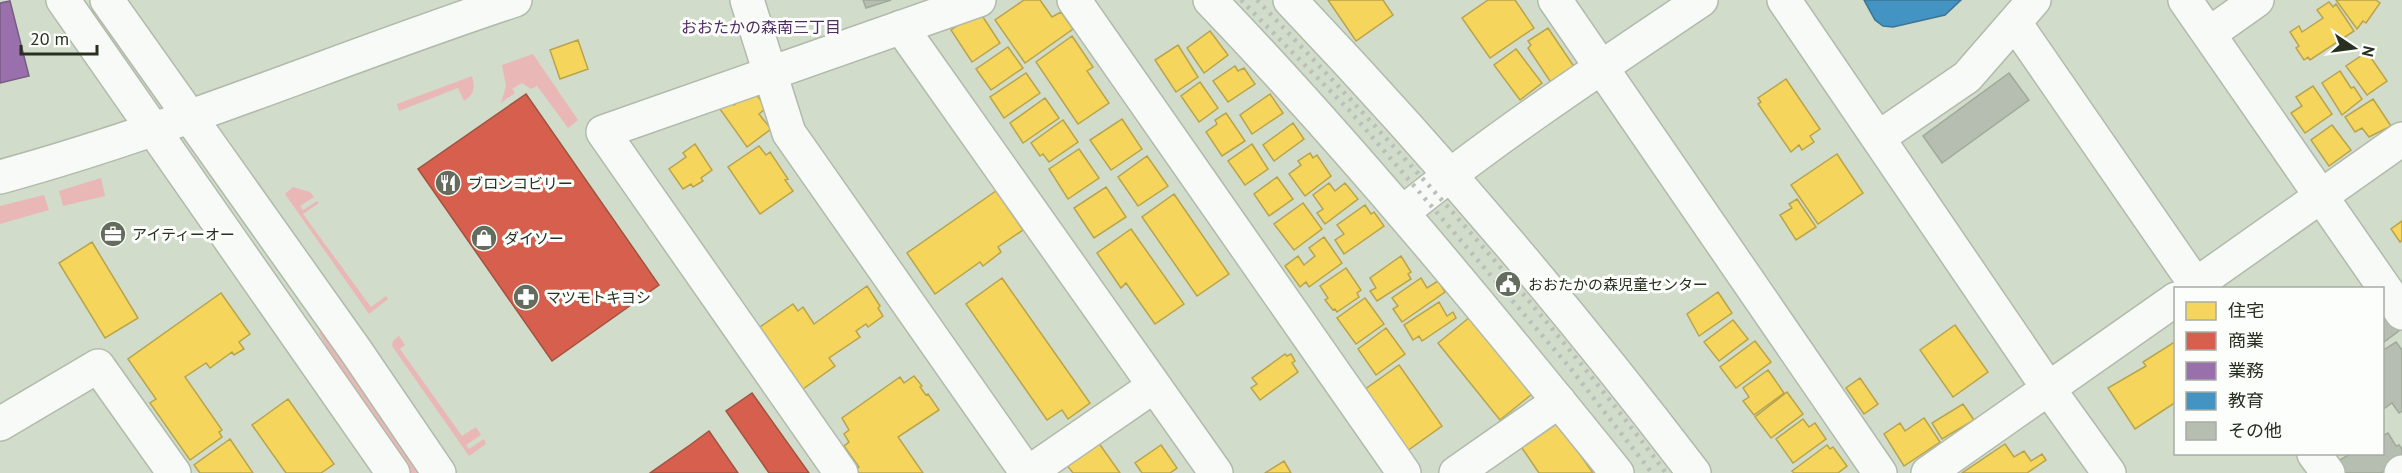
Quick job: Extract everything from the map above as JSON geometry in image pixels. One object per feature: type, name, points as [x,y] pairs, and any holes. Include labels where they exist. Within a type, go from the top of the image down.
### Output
[{"type":"street","points":[[63,0],[393,473]]},
{"type":"street","points":[[107,0],[356,351],[439,473]]},
{"type":"street","points":[[0,177],[190,118],[391,42],[515,0]]},
{"type":"street","points":[[747,0],[768,73],[789,133],[1028,473],[1154,386]]},
{"type":"street","points":[[841,473],[603,132],[979,0]]},
{"type":"street","points":[[1074,0],[1404,473]]},
{"type":"street","points":[[1210,0],[1331,130],[1617,473]]},
{"type":"street","points":[[1290,0],[1361,74],[1449,175],[1569,316],[1694,473]]},
{"type":"street","points":[[1555,0],[1880,473]]},
{"type":"street","points":[[1402,213],[1449,175],[1601,67],[1701,0]]},
{"type":"street","points":[[1784,0],[2048,388],[2109,473]]},
{"type":"street","points":[[2186,0],[2384,287]]},
{"type":"street","points":[[2209,34],[2258,0]]},
{"type":"street","points":[[1878,138],[1967,77],[2025,11],[2188,287]]},
{"type":"street","points":[[901,27],[1216,473]]},
{"type":"street","points":[[2194,287],[2402,139]]},
{"type":"street","points":[[2384,288],[2402,314]]},
{"type":"street","points":[[1928,473],[2174,301]]},
{"type":"street","points":[[0,424],[98,366],[174,473]]},
{"type":"street","points":[[1456,473],[1559,401]]},
{"type":"street","points":[[2315,455],[2328,473]]},
{"type":"shaded area","points":[[533,54],[578,120],[568,128],[537,86],[531,89],[522,83],[512,89],[515,93],[501,103],[506,86],[502,65]]},
{"type":"shaded area","points":[[472,76],[473,90],[464,101],[458,88],[399,111],[397,104]]},
{"type":"shaded area","points":[[101,178],[105,196],[63,206],[59,191]]},
{"type":"shaded area","points":[[293,187],[310,192],[314,197],[300,206],[303,210],[317,201],[319,203],[303,214],[371,307],[386,296],[388,299],[369,314],[285,194]]},
{"type":"shaded area","points":[[44,195],[49,210],[0,224],[0,206]]},
{"type":"shaded area","points":[[325,329],[425,473],[408,473],[352,391],[319,333]]},
{"type":"shaded area","points":[[399,336],[405,345],[400,349],[462,436],[476,427],[481,435],[466,445],[469,449],[484,439],[486,444],[469,456],[392,346],[393,341]]},
{"type":"building: 住宅","points":[[1024,0],[1040,0],[1052,17],[1061,12],[1073,29],[1025,63],[995,20]]},
{"type":"building: 住宅","points":[[1328,0],[1383,0],[1393,15],[1356,41]]},
{"type":"building: 住宅","points":[[1488,0],[1515,0],[1534,28],[1490,58],[1462,18]]},
{"type":"building: 住宅","points":[[2336,0],[2376,0],[2380,3],[2366,23],[2363,21],[2357,29]]},
{"type":"building: 住宅","points":[[2329,2],[2333,7],[2336,4],[2354,31],[2310,60],[2308,57],[2304,60],[2290,32],[2299,26],[2302,32],[2323,18],[2317,10]]},
{"type":"building: 住宅","points":[[979,11],[1000,43],[972,62],[951,30]]},
{"type":"building: 住宅","points":[[1548,28],[1575,68],[1552,84],[1528,48],[1531,45],[1528,41]]},
{"type":"building: 住宅","points":[[1210,31],[1228,55],[1204,73],[1187,48]]},
{"type":"building: 住宅","points":[[1072,36],[1093,67],[1087,71],[1109,103],[1078,124],[1036,62]]},
{"type":"building: 住宅","points":[[578,40],[588,69],[560,79],[550,50]]},
{"type":"building: 住宅","points":[[1178,45],[1198,77],[1176,92],[1155,60]]},
{"type":"building: 住宅","points":[[1008,47],[1023,68],[991,90],[976,69]]},
{"type":"building: 住宅","points":[[1516,49],[1542,83],[1520,100],[1494,65]]},
{"type":"building: 住宅","points":[[2367,52],[2387,81],[2367,95],[2346,66]]},
{"type":"building: 住宅","points":[[1235,66],[1238,71],[1244,68],[1255,84],[1228,102],[1213,81]]},
{"type":"building: 住宅","points":[[2340,71],[2351,88],[2354,87],[2362,99],[2342,115],[2322,83]]},
{"type":"building: 住宅","points":[[1026,73],[1040,93],[1004,118],[990,97]]},
{"type":"building: 住宅","points":[[1786,79],[1820,129],[1810,136],[1814,142],[1802,150],[1799,145],[1791,152],[1758,104],[1761,102],[1758,98]]},
{"type":"building: 住宅","points":[[1200,82],[1218,108],[1199,122],[1181,96]]},
{"type":"building: 住宅","points":[[2313,86],[2332,114],[2305,133],[2291,113],[2302,106],[2296,97]]},
{"type":"building: 住宅","points":[[754,91],[766,108],[759,114],[771,129],[747,147],[720,109],[731,101],[734,105]]},
{"type":"building: 住宅","points":[[1270,94],[1283,113],[1252,134],[1240,115]]},
{"type":"building: 住宅","points":[[1045,98],[1059,118],[1023,143],[1010,123]]},
{"type":"building: 住宅","points":[[2373,99],[2391,126],[2369,137],[2362,128],[2355,132],[2345,117]]},
{"type":"building: 住宅","points":[[1226,113],[1245,141],[1222,156],[1206,132],[1217,124],[1215,120]]},
{"type":"building: 住宅","points":[[1122,119],[1142,149],[1111,170],[1090,140]]},
{"type":"building: 住宅","points":[[1063,120],[1078,142],[1049,162],[1043,154],[1040,156],[1031,143]]},
{"type":"building: 住宅","points":[[1293,123],[1304,139],[1274,161],[1263,145]]},
{"type":"building: 住宅","points":[[2332,125],[2351,150],[2329,166],[2311,140]]},
{"type":"building: 住宅","points":[[695,144],[712,170],[701,178],[703,181],[693,187],[691,184],[683,189],[669,169],[686,157],[683,153]]},
{"type":"building: 住宅","points":[[1252,144],[1268,169],[1245,185],[1228,161]]},
{"type":"building: 住宅","points":[[759,146],[766,155],[770,152],[793,191],[760,214],[728,167]]},
{"type":"building: 住宅","points":[[1079,149],[1099,178],[1068,199],[1049,169]]},
{"type":"building: 住宅","points":[[1310,153],[1313,158],[1317,155],[1331,176],[1305,196],[1289,174],[1301,165],[1298,161]]},
{"type":"building: 住宅","points":[[1837,154],[1863,193],[1818,224],[1791,185]]},
{"type":"building: 住宅","points":[[1147,156],[1168,186],[1138,206],[1118,177]]},
{"type":"building: 住宅","points":[[1277,177],[1293,199],[1269,216],[1254,194]]},
{"type":"building: 住宅","points":[[1329,183],[1335,191],[1345,183],[1358,199],[1325,224],[1317,213],[1323,209],[1313,195]]},
{"type":"building: 住宅","points":[[1106,187],[1126,217],[1094,238],[1074,208]]},
{"type":"building: 住宅","points":[[996,191],[1023,230],[998,247],[1001,252],[983,266],[980,262],[935,294],[907,253]]},
{"type":"building: 住宅","points":[[1174,194],[1229,274],[1197,296],[1142,217]]},
{"type":"building: 住宅","points":[[1797,199],[1816,227],[1796,240],[1780,215],[1792,208],[1789,204]]},
{"type":"building: 住宅","points":[[1303,203],[1322,229],[1294,250],[1274,224]]},
{"type":"building: 住宅","points":[[1365,205],[1371,214],[1374,212],[1384,226],[1344,254],[1335,240],[1344,234],[1337,225]]},
{"type":"building: 住宅","points":[[2402,221],[2402,240],[2400,242],[2391,229]]},
{"type":"building: 住宅","points":[[1131,229],[1184,304],[1155,324],[1126,283],[1121,288],[1097,253]]},
{"type":"building: 住宅","points":[[1324,237],[1342,263],[1309,287],[1306,282],[1300,287],[1285,266],[1298,256],[1304,265],[1315,256],[1309,248]]},
{"type":"building: 住宅","points":[[92,242],[138,318],[105,338],[59,263]]},
{"type":"building: 住宅","points":[[1401,256],[1411,272],[1408,274],[1411,279],[1377,301],[1370,291],[1376,288],[1370,278]]},
{"type":"building: 住宅","points":[[1346,268],[1361,290],[1357,293],[1359,297],[1337,312],[1325,300],[1328,298],[1320,286]]},
{"type":"building: 住宅","points":[[1002,278],[1090,403],[1068,419],[1062,410],[1047,420],[966,304]]},
{"type":"building: 住宅","points":[[1421,278],[1427,288],[1438,281],[1445,292],[1402,322],[1393,309],[1398,306],[1392,298]]},
{"type":"building: 住宅","points":[[867,286],[880,306],[878,308],[883,316],[868,327],[866,324],[856,331],[860,337],[829,358],[835,366],[803,389],[760,327],[793,304],[798,311],[803,307],[814,324]]},
{"type":"building: 住宅","points":[[1718,292],[1732,313],[1699,336],[1687,314]]},
{"type":"building: 住宅","points":[[221,293],[250,334],[239,342],[244,349],[234,355],[232,352],[210,368],[206,363],[185,377],[222,430],[219,432],[222,437],[190,460],[150,403],[156,399],[128,359]]},
{"type":"building: 住宅","points":[[1365,298],[1384,324],[1356,344],[1337,318]]},
{"type":"building: 住宅","points":[[1439,302],[1447,316],[1453,312],[1456,318],[1422,341],[1419,336],[1413,340],[1404,325]]},
{"type":"building: 住宅","points":[[1470,317],[1532,394],[1500,420],[1438,343]]},
{"type":"building: 住宅","points":[[1733,320],[1748,339],[1719,361],[1704,342]]},
{"type":"building: 住宅","points":[[1955,325],[1988,372],[1953,397],[1920,350]]},
{"type":"building: 住宅","points":[[1386,328],[1405,354],[1376,375],[1358,349]]},
{"type":"building: 住宅","points":[[1755,341],[1771,362],[1736,388],[1720,367]]},
{"type":"building: 住宅","points":[[2174,342],[2174,403],[2135,429],[2108,388],[2146,366],[2143,362]]},
{"type":"building: 住宅","points":[[1285,354],[1287,356],[1291,354],[1295,361],[1292,363],[1298,372],[1260,400],[1251,388],[1257,384],[1252,378]]},
{"type":"building: 住宅","points":[[1399,365],[1442,426],[1407,451],[1364,390]]},
{"type":"building: 住宅","points":[[1768,370],[1784,393],[1754,415],[1743,401],[1749,397],[1743,388]]},
{"type":"building: 住宅","points":[[914,376],[939,410],[898,437],[923,473],[858,473],[856,469],[859,467],[844,446],[849,442],[844,434],[849,430],[842,418],[900,377],[904,383]]},
{"type":"building: 住宅","points":[[1860,378],[1878,404],[1864,414],[1846,388]]},
{"type":"building: 住宅","points":[[1787,392],[1803,414],[1771,438],[1755,417]]},
{"type":"building: 住宅","points":[[288,399],[334,464],[321,473],[286,473],[252,425]]},
{"type":"building: 住宅","points":[[1963,404],[1974,420],[1942,439],[1932,423]]},
{"type":"building: 住宅","points":[[1924,418],[1940,442],[1904,466],[1884,434],[1900,423],[1905,431]]},
{"type":"building: 住宅","points":[[1803,419],[1809,427],[1815,423],[1826,439],[1793,463],[1776,439]]},
{"type":"building: 住宅","points":[[1558,423],[1593,473],[1539,473],[1520,445],[1524,441],[1526,445]]},
{"type":"building: 住宅","points":[[230,439],[253,473],[200,473],[194,465]]},
{"type":"building: 住宅","points":[[1098,442],[1120,473],[1073,473],[1066,464]]},
{"type":"building: 住宅","points":[[2005,444],[2014,457],[2024,451],[2031,461],[2042,454],[2046,460],[2027,473],[1962,473]]},
{"type":"building: 住宅","points":[[1161,445],[1177,468],[1170,473],[1142,473],[1135,463]]},
{"type":"building: 住宅","points":[[1827,445],[1830,449],[1833,447],[1847,466],[1838,473],[1794,473],[1792,471]]},
{"type":"building: 住宅","points":[[1284,461],[1291,473],[1265,473]]},
{"type":"building: 商業","points":[[526,94],[659,285],[552,361],[418,169]]},
{"type":"building: 商業","points":[[752,393],[809,473],[769,473],[726,411]]},
{"type":"building: 商業","points":[[709,431],[738,473],[650,473],[690,445]]},
{"type":"building: 業務","points":[[10,1],[29,76],[0,83],[0,3]]},
{"type":"building: 教育","points":[[1864,0],[1961,0],[1945,15],[1893,27],[1883,26],[1875,20]]},
{"type":"building: その他","points":[[863,0],[891,0],[866,8]]},
{"type":"building: その他","points":[[2009,73],[2029,100],[1942,163],[1923,136]]},
{"type":"building: その他","points":[[2384,307],[2400,330],[2384,342]]},
{"type":"building: その他","points":[[2396,342],[2402,350],[2402,411],[2399,413],[2392,403],[2384,409],[2384,350]]},
{"type":"building: その他","points":[[2388,433],[2396,446],[2399,445],[2402,449],[2402,459],[2381,473],[2345,473],[2338,461],[2348,455],[2384,455],[2384,435]]},
{"type":"railway","points":[[1241,0],[1349,110],[1571,369],[1652,473]]},
{"type":"railway","points":[[1257,0],[1468,230],[1569,349],[1666,473]]},
{"type":"place","name":"ブロンコビリー","points":[[448,183]]},
{"type":"place","name":"アイティーオー","points":[[113,234]]},
{"type":"place","name":"ダイソー","points":[[484,238]]},
{"type":"place","name":"おおたかの森児童センター","points":[[1508,284]]},
{"type":"place","name":"マツモトキヨシ","points":[[526,297]]},
{"type":"district","name":"おおたかの森南三丁目","points":[[761,27]]}]
